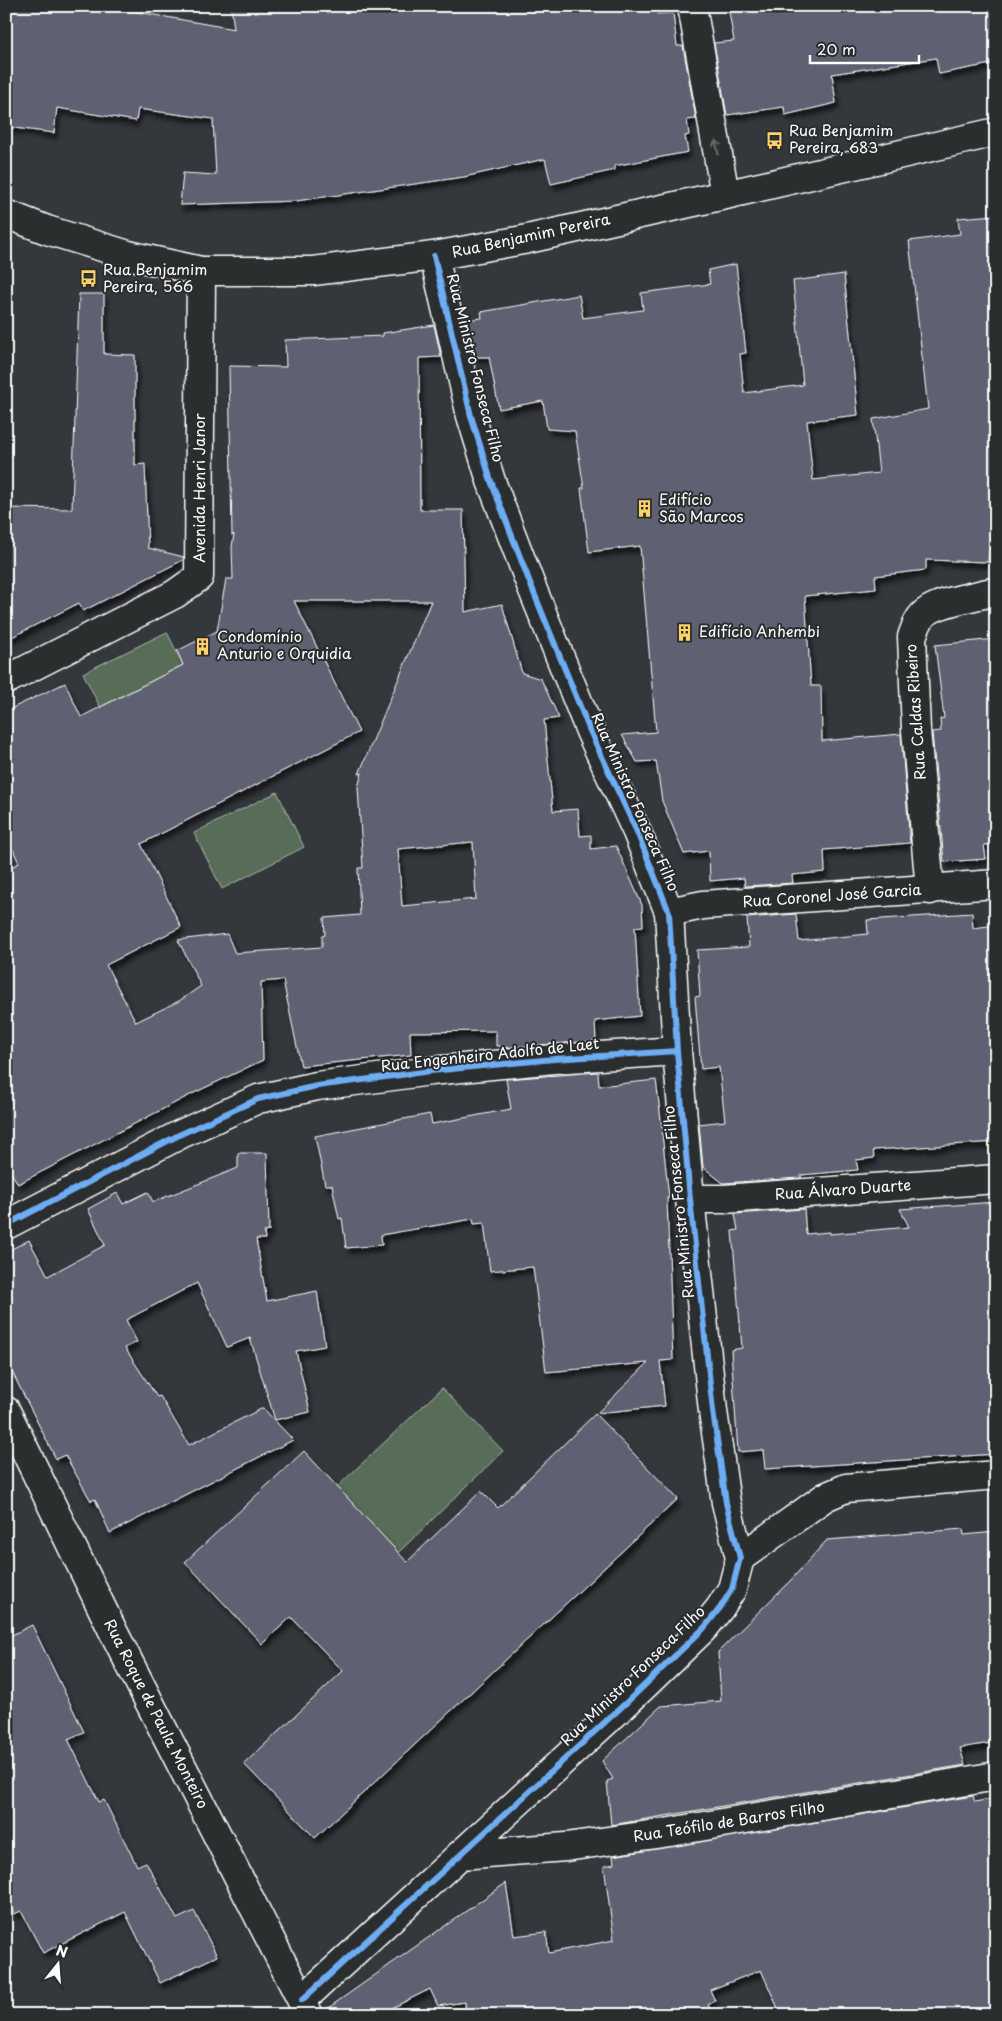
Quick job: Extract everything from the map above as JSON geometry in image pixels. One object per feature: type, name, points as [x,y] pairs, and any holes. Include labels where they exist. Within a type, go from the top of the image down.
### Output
[{"type":"street","points":[[692,6],[725,195]]},
{"type":"street","name":"Rua Benjamim Pereira","points":[[6,214],[47,230],[128,255],[202,271],[313,271],[434,256],[523,240],[996,132]]},
{"type":"street","name":"Rua Ministro Fonseca Filho","points":[[306,2008],[460,1855],[628,1701],[704,1628],[732,1589],[740,1558],[726,1503],[713,1411],[690,1200],[677,1051],[669,912],[637,832],[590,731],[491,481],[471,416],[434,256]]},
{"type":"street","name":"Avenida Henri Janor","points":[[6,680],[175,594],[199,577],[202,271]]},
{"type":"street","name":"Rua Caldas Ribeiro","points":[[930,890],[916,730],[912,637],[916,625],[926,611],[936,606],[996,591]]},
{"type":"street","name":"Rua Coronel José Garcia","points":[[669,912],[723,903],[996,884]]},
{"type":"street","name":"Rua Engenheiro Adolfo de Laet","points":[[6,1225],[181,1134],[258,1099],[317,1086],[431,1071],[554,1059],[677,1051]]},
{"type":"street","name":"Rua Álvaro Duarte","points":[[690,1200],[996,1179]]},
{"type":"street","name":"Rua Roque de Paula Monteiro","points":[[6,1411],[15,1453],[114,1633],[306,2008]]},
{"type":"street","points":[[740,1558],[824,1497],[846,1488],[996,1475]]},
{"type":"street","name":"Rua Teófilo de Barros Filho","points":[[460,1855],[566,1846],[670,1832],[996,1776]]},
{"type":"green space","points":[[167,632],[183,665],[100,707],[83,673]]},
{"type":"green space","points":[[277,792],[304,847],[222,889],[194,833]]},
{"type":"green space","points":[[442,1388],[503,1451],[398,1553],[337,1487]]},
{"type":"building","points":[[6,6],[104,6],[234,29],[231,6],[655,6],[657,14],[673,13],[677,46],[683,46],[696,119],[687,120],[689,135],[685,136],[688,152],[614,166],[615,170],[551,184],[545,159],[464,177],[296,201],[180,205],[183,173],[216,175],[213,119],[138,109],[136,121],[57,108],[54,133],[6,127]]},
{"type":"building","points":[[728,6],[996,6],[996,63],[939,74],[936,58],[832,74],[836,103],[785,115],[784,107],[727,115],[714,43],[734,41]]},
{"type":"building","points":[[996,215],[996,542],[990,542],[988,562],[926,560],[926,570],[875,576],[876,589],[805,596],[811,686],[821,686],[822,741],[901,734],[910,843],[824,850],[825,872],[792,875],[793,883],[745,886],[744,878],[710,881],[709,851],[684,854],[662,801],[656,761],[637,762],[622,735],[656,732],[640,546],[589,552],[581,488],[584,488],[575,431],[547,429],[543,401],[499,409],[489,357],[473,357],[465,320],[482,318],[481,312],[579,295],[583,318],[643,310],[641,293],[710,284],[708,270],[736,264],[746,353],[740,354],[744,393],[803,385],[793,281],[844,274],[858,415],[807,421],[813,480],[879,473],[873,419],[928,409],[909,241],[960,234],[958,218]]},
{"type":"building","points":[[79,294],[104,294],[104,354],[135,355],[135,465],[145,464],[148,548],[184,557],[183,560],[83,611],[79,603],[6,640],[6,508],[72,509]]},
{"type":"building","points":[[434,325],[441,357],[419,358],[420,510],[463,510],[465,612],[502,604],[522,673],[541,679],[559,718],[544,720],[553,811],[578,809],[580,836],[591,835],[591,849],[616,846],[642,905],[643,926],[635,927],[640,1016],[595,1021],[596,1041],[501,1048],[501,1046],[496,1046],[496,1031],[410,1032],[411,1055],[301,1066],[283,980],[261,982],[263,1060],[194,1093],[18,1184],[6,1164],[6,870],[19,863],[6,834],[6,711],[65,683],[81,717],[183,665],[177,651],[217,631],[226,579],[233,579],[232,547],[234,534],[232,536],[229,366],[286,367],[285,340],[383,336],[383,333]],"holes":[[[294,601],[431,601],[359,774],[362,773],[358,787],[363,868],[358,868],[360,915],[324,918],[325,935],[322,936],[322,947],[235,953],[227,934],[178,940],[201,986],[179,1001],[136,1022],[106,965],[181,927],[141,844],[359,732]],[[473,842],[476,899],[402,906],[398,849]]]},
{"type":"building","points":[[996,639],[996,844],[984,845],[986,859],[944,862],[932,732],[941,731],[940,719],[944,718],[935,645]]},
{"type":"building","points":[[972,913],[973,928],[996,925],[996,1142],[873,1150],[874,1158],[856,1160],[858,1170],[801,1175],[801,1178],[723,1183],[703,1167],[699,1124],[725,1121],[719,1067],[701,1069],[695,997],[700,996],[697,950],[749,947],[747,918],[796,914],[799,941],[868,934],[867,920]]},
{"type":"building","points":[[598,1072],[599,1086],[656,1080],[662,1128],[668,1127],[669,1139],[662,1133],[669,1198],[667,1198],[673,1360],[660,1361],[665,1406],[597,1413],[648,1363],[546,1372],[533,1267],[490,1271],[484,1223],[474,1224],[473,1219],[381,1235],[382,1245],[346,1248],[342,1218],[339,1219],[332,1185],[325,1185],[315,1136],[430,1114],[432,1124],[511,1109],[506,1079]]},
{"type":"building","points":[[238,1153],[267,1153],[269,1231],[264,1232],[265,1239],[256,1239],[267,1301],[317,1291],[325,1346],[296,1351],[310,1412],[275,1420],[250,1338],[227,1347],[197,1283],[126,1320],[137,1342],[125,1348],[157,1397],[160,1396],[189,1445],[263,1408],[293,1440],[110,1533],[95,1499],[91,1501],[65,1455],[56,1459],[6,1360],[6,1252],[29,1240],[48,1276],[105,1245],[88,1209],[117,1193],[123,1204],[148,1192],[153,1202],[238,1168]]},
{"type":"building","points":[[996,1202],[996,1454],[765,1469],[763,1450],[738,1452],[731,1350],[742,1348],[732,1231],[738,1230],[735,1214],[804,1209],[806,1234],[830,1232],[830,1234],[909,1227],[900,1209]]},
{"type":"building","points":[[595,1414],[678,1499],[315,1838],[244,1764],[343,1671],[291,1617],[262,1644],[185,1562],[304,1451],[407,1562],[481,1491],[498,1508]]},
{"type":"building","points":[[963,1529],[964,1535],[996,1532],[996,1742],[960,1748],[965,1765],[611,1825],[607,1781],[613,1779],[602,1761],[661,1706],[721,1701],[718,1652],[790,1581],[827,1540]]},
{"type":"building","points":[[32,1625],[84,1732],[68,1739],[99,1802],[104,1800],[137,1866],[146,1862],[177,1919],[194,1911],[217,1956],[160,1983],[125,1912],[43,1953],[21,1911],[14,1914],[6,1898],[6,1638]]},
{"type":"building","points":[[973,1796],[975,1802],[996,1798],[996,2015],[781,2015],[761,1970],[710,1990],[715,2001],[708,2005],[713,2015],[466,2015],[465,2002],[438,2006],[430,1989],[378,2015],[324,2015],[324,2011],[506,1883],[514,1936],[546,1932],[549,1953],[614,1940],[604,1866],[614,1864],[613,1856]]},
{"type":"cycle path","points":[[302,2000],[628,1701],[704,1628],[732,1589],[740,1558],[726,1503],[713,1411],[690,1199],[677,1051],[669,912],[637,832],[590,731],[491,481],[471,416],[434,256]]},
{"type":"cycle path","points":[[6,1225],[181,1134],[258,1099],[317,1086],[431,1071],[554,1059],[677,1051]]},
{"type":"place","name":"Rua Benjamim Pereira, 683","points":[[775,140]]},
{"type":"place","name":"Rua Benjamim Pereira, 566","points":[[89,279]]},
{"type":"place","name":"Edifício São Marcos","points":[[645,509]]},
{"type":"place","name":"Edifício Anhembi","points":[[685,632]]},
{"type":"place","name":"Condomínio Anturio e Orquidia","points":[[203,646]]}]
